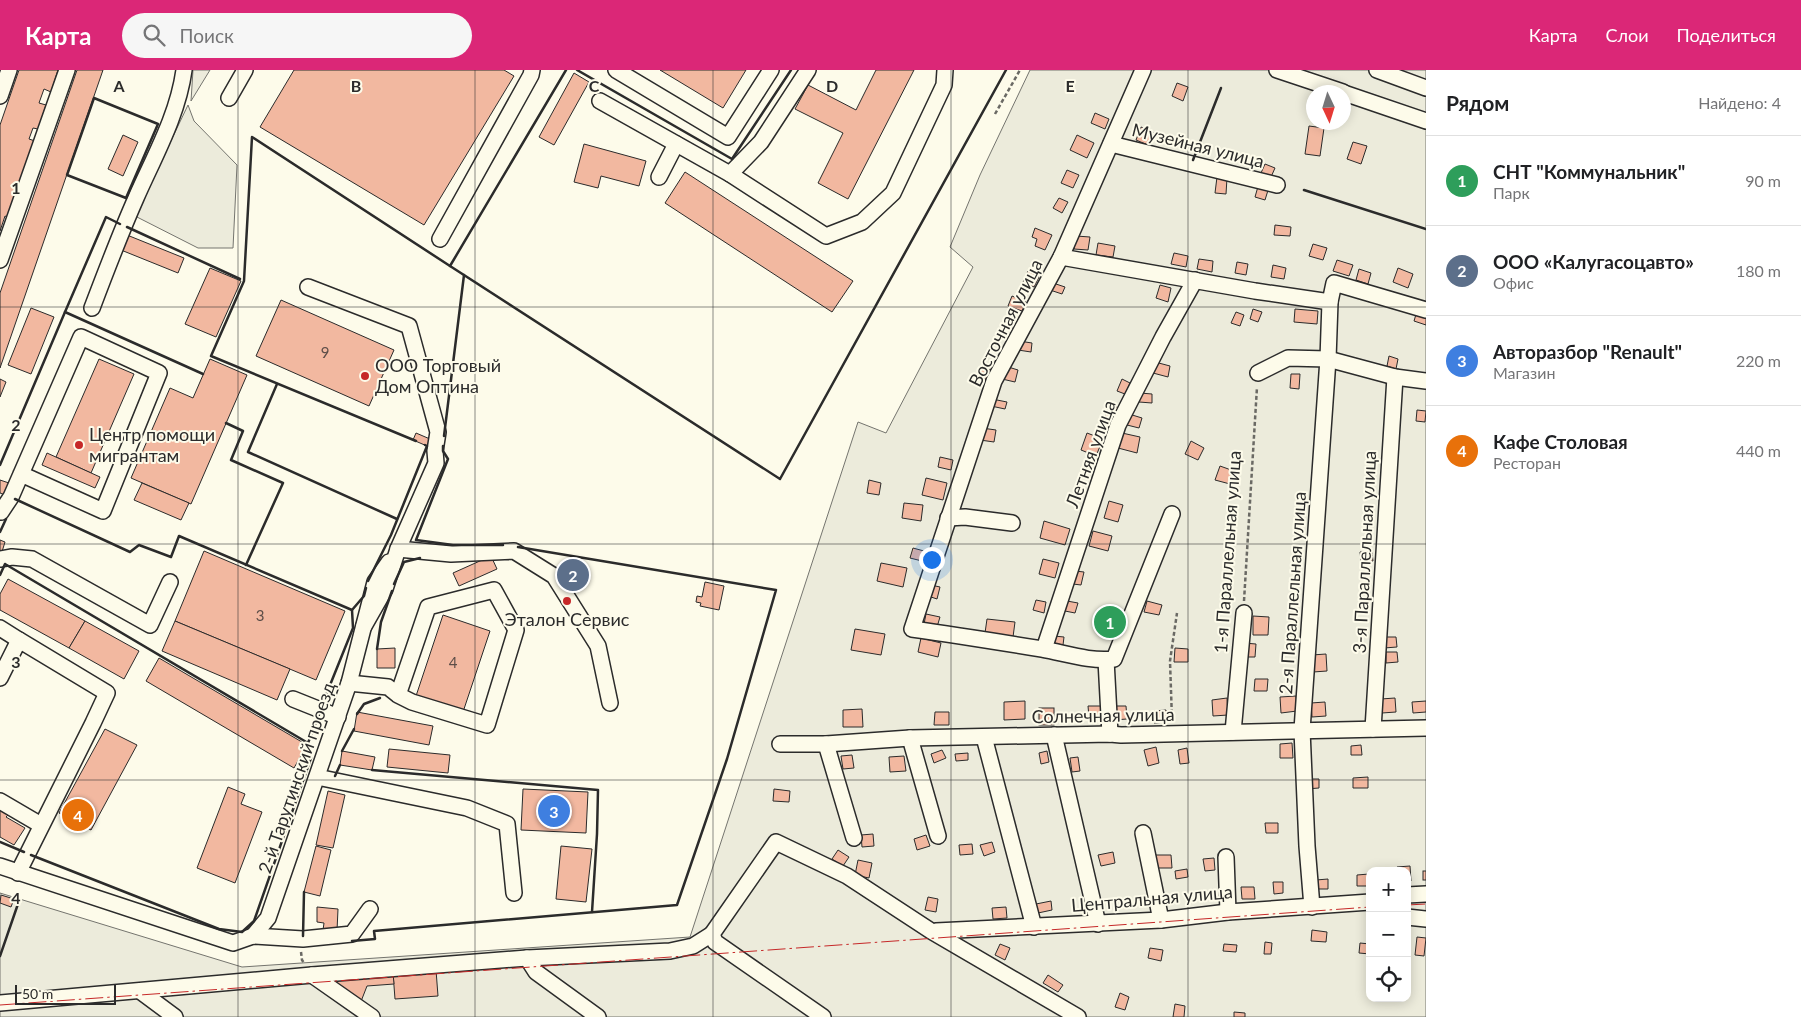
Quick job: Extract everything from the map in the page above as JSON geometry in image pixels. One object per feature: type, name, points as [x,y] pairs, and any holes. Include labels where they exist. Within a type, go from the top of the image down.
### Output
[{"type":"street","points":[[0,96],[9,70]]},
{"type":"street","points":[[0,260],[67,70]]},
{"type":"street","points":[[92,308],[124,225],[168,125],[184,70]]},
{"type":"street","points":[[229,98],[245,70]]},
{"type":"street","points":[[440,239],[531,76],[532,70]]},
{"type":"street","points":[[616,70],[728,137],[771,70]]},
{"type":"street","points":[[730,174],[761,142],[808,70]]},
{"type":"street","points":[[600,101],[730,174],[826,236],[862,222],[894,193],[944,85],[945,70]]},
{"type":"street","name":"Восточная улица","points":[[1044,649],[912,628],[994,380],[1061,257],[1143,70]]},
{"type":"street","points":[[1277,70],[1320,85]]},
{"type":"street","points":[[1376,70],[1426,88]]},
{"type":"street","points":[[1351,96],[1426,121]]},
{"type":"street","points":[[659,177],[676,144]]},
{"type":"street","name":"Музейная улица","points":[[1111,144],[1277,185]]},
{"type":"street","points":[[1061,257],[1254,291],[1330,302]]},
{"type":"street","name":"Летняя улица","points":[[1044,649],[1118,425],[1163,336],[1195,280]]},
{"type":"street","name":"2-я Параллельная улица","points":[[1312,906],[1307,846],[1302,730],[1328,359],[1330,302],[1334,283],[1426,310]]},
{"type":"street","name":"2-й Тарутинский проезд","points":[[253,936],[268,918],[338,717],[349,683],[375,582],[398,549],[436,462],[435,451],[438,432],[409,326],[308,287]]},
{"type":"street","points":[[0,513],[11,498],[21,474],[81,337],[160,373],[103,511],[21,474]]},
{"type":"street","points":[[1258,373],[1288,358],[1328,359],[1395,377],[1426,381]]},
{"type":"street","name":"3-я Параллельная улица","points":[[1374,729],[1395,377]]},
{"type":"street","points":[[1044,649],[1070,655],[1106,660],[1114,659],[1172,514]]},
{"type":"street","points":[[948,518],[966,517],[1012,523]]},
{"type":"street","points":[[398,549],[451,554],[514,551],[554,576],[598,646],[610,703]]},
{"type":"street","points":[[0,559],[12,557],[32,559],[150,624],[170,582]]},
{"type":"street","points":[[349,683],[388,687],[398,695],[412,702],[487,726],[516,630],[494,590],[428,607],[398,695]]},
{"type":"street","name":"1-я Параллельная улица","points":[[1233,732],[1244,613]]},
{"type":"street","points":[[0,628],[107,693],[94,723],[18,873]]},
{"type":"street","points":[[0,678],[19,640]]},
{"type":"street","points":[[1106,660],[1110,734]]},
{"type":"street","points":[[293,700],[338,717]]},
{"type":"street","name":"Солнечная улица","points":[[780,744],[826,744],[910,738],[1426,728]]},
{"type":"street","points":[[1054,735],[1098,924]]},
{"type":"street","points":[[984,737],[1034,927]]},
{"type":"street","points":[[910,738],[938,836]]},
{"type":"street","points":[[826,744],[854,838]]},
{"type":"street","points":[[317,777],[468,808],[507,824],[514,893]]},
{"type":"street","points":[[0,801],[41,825]]},
{"type":"street","points":[[1143,833],[1161,920]]},
{"type":"street","points":[[0,1003],[312,975],[528,958],[670,950],[694,946],[712,934],[776,842],[847,876],[931,931],[1078,1017]]},
{"type":"street","points":[[1226,857],[1228,912]]},
{"type":"street","points":[[0,866],[232,943],[253,936],[303,939],[352,934],[370,909]]},
{"type":"street","points":[[1411,895],[1426,894]]},
{"type":"street","name":"Центральная улица","points":[[936,931],[1161,920],[1228,912],[1366,902]]},
{"type":"street","points":[[1411,917],[1426,919]]},
{"type":"street","points":[[712,934],[716,942],[823,1017]]},
{"type":"street","points":[[528,958],[536,972],[598,1017]]},
{"type":"street","points":[[312,975],[372,1017]]},
{"type":"street","points":[[140,991],[175,1017]]},
{"type":"path","points":[[995,114],[1020,70]]},
{"type":"path","name":"1-я Параллельная улица","points":[[1244,613],[1258,373]]},
{"type":"path","points":[[1173,734],[1170,660],[1176,613]]},
{"type":"shaded area","points":[[193,70],[210,70],[191,101]]},
{"type":"shaded area","points":[[1030,70],[1426,70],[1426,1017],[0,1017],[0,893],[242,967],[690,937],[858,422],[886,433],[973,267],[950,247],[980,175]]},
{"type":"shaded area","points":[[188,105],[194,121],[237,165],[233,248],[198,248],[135,216]]},
{"type":"building","points":[[19,70],[58,70],[51,92],[44,89],[39,103],[46,105],[38,129],[33,128],[29,139],[35,141],[10,218],[5,216],[0,231],[0,125]]},
{"type":"building","points":[[77,70],[103,70],[0,368],[0,293]]},
{"type":"building","points":[[294,70],[504,70],[514,76],[424,225],[260,127]]},
{"type":"building","points":[[660,70],[746,70],[723,108]]},
{"type":"building","points":[[876,70],[914,70],[848,199],[818,183],[843,133],[795,109],[808,85],[856,110]]},
{"type":"building","points":[[574,73],[589,82],[554,145],[539,137]]},
{"type":"building","points":[[1177,83],[1188,87],[1183,101],[1172,96]]},
{"type":"building","points":[[1095,113],[1109,119],[1105,129],[1091,123]]},
{"type":"building","points":[[1141,127],[1153,132],[1148,145],[1136,140]]},
{"type":"building","points":[[1308,130],[1324,130],[1320,156],[1305,154]]},
{"type":"building","points":[[123,135],[138,142],[123,176],[108,169]]},
{"type":"building","points":[[1077,135],[1094,143],[1087,158],[1070,150]]},
{"type":"building","points":[[1353,142],[1367,146],[1361,164],[1347,159]]},
{"type":"building","points":[[584,144],[646,161],[639,186],[601,176],[598,188],[574,182]]},
{"type":"building","points":[[1265,164],[1275,168],[1271,177],[1261,173]]},
{"type":"building","points":[[1067,170],[1079,175],[1073,188],[1061,183]]},
{"type":"building","points":[[685,172],[853,281],[832,312],[665,203]]},
{"type":"building","points":[[1217,177],[1227,178],[1226,194],[1215,193]]},
{"type":"building","points":[[1259,183],[1269,187],[1265,200],[1255,197]]},
{"type":"building","points":[[1059,198],[1068,202],[1062,213],[1053,208]]},
{"type":"building","points":[[1275,225],[1291,227],[1290,236],[1274,235]]},
{"type":"building","points":[[1035,228],[1052,235],[1045,250],[1035,246],[1037,239],[1032,237]]},
{"type":"building","points":[[127,235],[184,258],[178,273],[121,250]]},
{"type":"building","points":[[1076,236],[1090,237],[1088,250],[1074,249]]},
{"type":"building","points":[[1098,243],[1115,246],[1113,257],[1096,255]]},
{"type":"building","points":[[1313,244],[1327,248],[1323,260],[1309,256]]},
{"type":"building","points":[[1174,253],[1188,256],[1186,267],[1171,264]]},
{"type":"building","points":[[1199,259],[1213,261],[1212,272],[1197,269]]},
{"type":"building","points":[[1337,260],[1353,265],[1349,276],[1333,271]]},
{"type":"building","points":[[1237,262],[1248,264],[1246,275],[1235,273]]},
{"type":"building","points":[[1273,265],[1286,268],[1284,279],[1271,277]]},
{"type":"building","points":[[210,268],[241,281],[216,337],[185,324]]},
{"type":"building","points":[[1398,268],[1413,274],[1408,288],[1393,282]]},
{"type":"building","points":[[1359,269],[1371,273],[1368,284],[1356,280]]},
{"type":"building","points":[[1028,271],[1039,277],[1034,287],[1023,282]]},
{"type":"building","points":[[1053,283],[1065,287],[1062,294],[1050,290]]},
{"type":"building","points":[[1160,285],[1171,288],[1168,302],[1156,298]]},
{"type":"building","points":[[1012,296],[1026,302],[1022,311],[1008,306]]},
{"type":"building","points":[[281,300],[394,350],[369,406],[256,356]]},
{"type":"building","points":[[31,308],[54,317],[31,374],[8,365]]},
{"type":"building","points":[[1253,309],[1262,312],[1258,322],[1250,319]]},
{"type":"building","points":[[1295,309],[1318,311],[1317,324],[1294,322]]},
{"type":"building","points":[[1417,311],[1426,314],[1426,325],[1414,321]]},
{"type":"building","points":[[1236,312],[1244,315],[1240,326],[1231,323]]},
{"type":"building","points":[[1019,341],[1032,343],[1031,352],[1018,350]]},
{"type":"building","points":[[1389,356],[1398,359],[1396,369],[1387,366]]},
{"type":"building","points":[[99,359],[134,374],[91,473],[56,457]]},
{"type":"building","points":[[210,359],[247,375],[191,504],[131,478],[170,388],[193,398]]},
{"type":"building","points":[[1155,362],[1170,366],[1168,377],[1153,373]]},
{"type":"building","points":[[981,366],[991,370],[987,380],[977,376]]},
{"type":"building","points":[[1005,366],[1018,370],[1015,382],[1002,379]]},
{"type":"building","points":[[1291,374],[1300,374],[1299,389],[1290,388]]},
{"type":"building","points":[[0,379],[6,382],[0,397]]},
{"type":"building","points":[[1122,379],[1130,383],[1125,394],[1117,391]]},
{"type":"building","points":[[1140,393],[1152,394],[1152,403],[1139,402]]},
{"type":"building","points":[[992,399],[1007,402],[1005,409],[991,406]]},
{"type":"building","points":[[1111,404],[1120,409],[1113,422],[1104,418]]},
{"type":"building","points":[[1417,410],[1426,411],[1425,422],[1416,421]]},
{"type":"building","points":[[1129,414],[1142,418],[1139,428],[1127,425]]},
{"type":"building","points":[[982,428],[996,430],[994,442],[980,440]]},
{"type":"building","points":[[416,433],[430,439],[427,446],[413,440]]},
{"type":"building","points":[[1087,433],[1103,439],[1096,456],[1081,450]]},
{"type":"building","points":[[1122,433],[1140,437],[1137,453],[1118,448]]},
{"type":"building","points":[[1191,441],[1204,448],[1198,460],[1185,454]]},
{"type":"building","points":[[47,453],[100,477],[95,488],[42,465]]},
{"type":"building","points":[[940,457],[953,460],[951,470],[938,467]]},
{"type":"building","points":[[1220,466],[1234,471],[1230,484],[1215,480]]},
{"type":"building","points":[[926,478],[947,483],[943,500],[922,495]]},
{"type":"building","points":[[0,480],[9,483],[5,495],[0,493]]},
{"type":"building","points":[[869,480],[881,483],[879,495],[867,493]]},
{"type":"building","points":[[142,483],[189,503],[181,520],[134,500]]},
{"type":"building","points":[[1109,501],[1123,505],[1118,522],[1104,518]]},
{"type":"building","points":[[904,503],[923,505],[921,521],[902,518]]},
{"type":"building","points":[[1044,521],[1070,529],[1065,545],[1040,538]]},
{"type":"building","points":[[1093,531],[1112,536],[1108,551],[1089,546]]},
{"type":"building","points":[[0,540],[5,542],[1,555],[0,554]]},
{"type":"building","points":[[913,548],[924,551],[922,561],[910,558]]},
{"type":"building","points":[[204,551],[345,611],[316,680],[175,621]]},
{"type":"building","points":[[1372,551],[1373,561],[1361,562],[1360,552]]},
{"type":"building","points":[[491,556],[497,569],[459,586],[453,573]]},
{"type":"building","points":[[1043,559],[1059,563],[1055,578],[1039,574]]},
{"type":"building","points":[[881,563],[907,568],[903,587],[877,581]]},
{"type":"building","points":[[1075,571],[1084,572],[1081,585],[1073,584]]},
{"type":"building","points":[[8,579],[85,621],[69,648],[0,610],[0,594]]},
{"type":"building","points":[[705,582],[724,586],[719,610],[700,606],[701,603],[696,602],[697,596],[702,597]]},
{"type":"building","points":[[931,585],[940,587],[937,599],[928,596]]},
{"type":"building","points":[[1036,600],[1046,602],[1044,613],[1033,610]]},
{"type":"building","points":[[1067,601],[1078,603],[1075,613],[1065,611]]},
{"type":"building","points":[[1147,601],[1162,605],[1159,615],[1144,612]]},
{"type":"building","points":[[926,614],[940,617],[937,627],[924,624]]},
{"type":"building","points":[[443,615],[490,631],[463,712],[416,696]]},
{"type":"building","points":[[1253,616],[1269,617],[1268,635],[1253,635]]},
{"type":"building","points":[[987,619],[1015,622],[1013,637],[985,633]]},
{"type":"building","points":[[85,621],[139,651],[124,679],[69,648]]},
{"type":"building","points":[[175,621],[290,669],[277,700],[162,651]]},
{"type":"building","points":[[855,629],[885,634],[881,655],[851,650]]},
{"type":"building","points":[[1054,636],[1064,637],[1063,645],[1053,643]]},
{"type":"building","points":[[1384,637],[1396,637],[1397,647],[1384,648]]},
{"type":"building","points":[[921,638],[941,643],[938,657],[918,652]]},
{"type":"building","points":[[1244,643],[1256,644],[1255,657],[1244,657]]},
{"type":"building","points":[[395,648],[395,668],[377,668],[377,649]]},
{"type":"building","points":[[1175,648],[1188,649],[1188,662],[1174,662]]},
{"type":"building","points":[[1386,652],[1397,652],[1398,662],[1386,663]]},
{"type":"building","points":[[1326,654],[1327,671],[1313,672],[1312,655]]},
{"type":"building","points":[[159,658],[307,745],[294,768],[146,681]]},
{"type":"building","points":[[1255,679],[1268,679],[1267,691],[1254,691]]},
{"type":"building","points":[[1296,696],[1297,711],[1281,713],[1280,697]]},
{"type":"building","points":[[1227,698],[1228,715],[1213,716],[1212,700]]},
{"type":"building","points":[[1395,698],[1396,712],[1382,713],[1381,699]]},
{"type":"building","points":[[1025,701],[1025,719],[1004,720],[1004,702]]},
{"type":"building","points":[[1426,701],[1426,712],[1413,713],[1412,702]]},
{"type":"building","points":[[1325,702],[1326,716],[1312,717],[1311,703]]},
{"type":"building","points":[[1088,706],[1103,706],[1104,717],[1089,717]]},
{"type":"building","points":[[1113,706],[1126,706],[1127,719],[1113,720]]},
{"type":"building","points":[[1039,708],[1054,708],[1054,725],[1039,725]]},
{"type":"building","points":[[862,709],[863,727],[843,727],[843,710]]},
{"type":"building","points":[[1166,710],[1167,722],[1154,723],[1154,711]]},
{"type":"building","points":[[357,712],[433,726],[429,745],[354,731]]},
{"type":"building","points":[[935,712],[949,712],[949,725],[934,725]]},
{"type":"building","points":[[105,729],[137,745],[91,830],[59,813]]},
{"type":"building","points":[[1292,743],[1293,758],[1280,758],[1280,744]]},
{"type":"building","points":[[1361,745],[1362,755],[1351,755],[1351,746]]},
{"type":"building","points":[[1156,747],[1159,763],[1148,766],[1144,750]]},
{"type":"building","points":[[1187,748],[1189,763],[1180,764],[1178,750]]},
{"type":"building","points":[[389,749],[450,755],[448,773],[387,767]]},
{"type":"building","points":[[942,750],[946,758],[934,763],[931,754]]},
{"type":"building","points":[[342,751],[375,757],[372,770],[340,765]]},
{"type":"building","points":[[1047,751],[1049,762],[1041,764],[1039,753]]},
{"type":"building","points":[[968,753],[968,760],[956,761],[955,754]]},
{"type":"building","points":[[852,755],[854,768],[843,769],[841,756]]},
{"type":"building","points":[[904,756],[906,771],[890,772],[889,757]]},
{"type":"building","points":[[1078,757],[1080,771],[1072,772],[1070,758]]},
{"type":"building","points":[[1368,777],[1368,788],[1353,788],[1353,778]]},
{"type":"building","points":[[1306,779],[1319,779],[1319,788],[1306,789]]},
{"type":"building","points":[[228,787],[245,794],[241,804],[262,812],[235,883],[197,868]]},
{"type":"building","points":[[523,789],[588,792],[586,833],[521,830]]},
{"type":"building","points":[[774,789],[790,791],[789,802],[773,801]]},
{"type":"building","points":[[328,791],[345,795],[333,848],[316,845]]},
{"type":"building","points":[[0,810],[8,815],[6,817],[25,828],[14,845],[0,837]]},
{"type":"building","points":[[1265,823],[1278,823],[1278,833],[1266,833]]},
{"type":"building","points":[[873,834],[874,846],[862,847],[861,835]]},
{"type":"building","points":[[926,835],[930,846],[917,850],[914,839]]},
{"type":"building","points":[[992,842],[995,852],[984,856],[980,845]]},
{"type":"building","points":[[972,844],[973,854],[960,855],[959,845]]},
{"type":"building","points":[[316,846],[331,850],[320,896],[304,892]]},
{"type":"building","points":[[561,846],[592,849],[586,902],[556,899]]},
{"type":"building","points":[[838,850],[849,857],[843,866],[832,859]]},
{"type":"building","points":[[1113,852],[1115,863],[1101,866],[1098,855]]},
{"type":"building","points":[[1153,855],[1171,855],[1172,868],[1154,868]]},
{"type":"building","points":[[1214,858],[1215,870],[1205,871],[1203,859]]},
{"type":"building","points":[[858,860],[872,863],[869,878],[855,875]]},
{"type":"building","points":[[1187,869],[1188,877],[1176,879],[1175,871]]},
{"type":"building","points":[[1423,871],[1426,871],[1426,880],[1423,880]]},
{"type":"building","points":[[1366,874],[1366,886],[1357,886],[1357,875]]},
{"type":"building","points":[[1328,879],[1328,889],[1317,889],[1316,880]]},
{"type":"building","points":[[1273,882],[1283,882],[1283,893],[1274,894]]},
{"type":"building","points":[[1241,887],[1254,887],[1255,899],[1242,899]]},
{"type":"building","points":[[1,895],[14,899],[11,907],[0,903]]},
{"type":"building","points":[[928,897],[938,899],[936,912],[925,910]]},
{"type":"building","points":[[1051,901],[1052,910],[1038,913],[1036,904]]},
{"type":"building","points":[[317,907],[338,909],[337,931],[323,930],[324,923],[317,922]]},
{"type":"building","points":[[1006,907],[1007,918],[993,919],[992,908]]},
{"type":"building","points":[[1312,930],[1327,932],[1326,942],[1311,941]]},
{"type":"building","points":[[1417,937],[1426,938],[1424,956],[1415,955]]},
{"type":"building","points":[[1265,942],[1272,943],[1271,954],[1264,954]]},
{"type":"building","points":[[1360,943],[1366,944],[1366,954],[1359,953]]},
{"type":"building","points":[[1000,944],[1010,948],[1005,960],[995,955]]},
{"type":"building","points":[[1224,944],[1237,945],[1236,952],[1223,951]]},
{"type":"building","points":[[1150,948],[1163,950],[1161,961],[1148,958]]},
{"type":"building","points":[[436,970],[438,996],[395,999],[393,973]]},
{"type":"building","points":[[393,973],[394,984],[367,986],[360,1004],[333,985],[332,978]]},
{"type":"building","points":[[1048,975],[1063,985],[1058,992],[1043,983]]},
{"type":"building","points":[[1120,993],[1129,997],[1125,1010],[1115,1007]]},
{"type":"building","points":[[1175,1004],[1185,1006],[1184,1017],[1173,1017]]},
{"type":"building","points":[[1234,1012],[1245,1013],[1245,1017],[1234,1017]]},
{"type":"wall","points":[[416,441],[211,356],[244,281],[252,137],[450,266],[566,70]]},
{"type":"wall","points":[[577,70],[732,159],[791,70]]},
{"type":"wall","points":[[450,266],[780,479],[1006,70]]},
{"type":"wall","points":[[1193,160],[1221,88]]},
{"type":"wall","points":[[94,98],[158,124],[126,198],[67,175],[94,98]]},
{"type":"wall","points":[[1304,190],[1426,229]]},
{"type":"wall","points":[[120,224],[106,217],[65,312],[203,374]]},
{"type":"wall","points":[[127,227],[240,279]]},
{"type":"wall","points":[[444,436],[464,275]]},
{"type":"wall","points":[[0,465],[65,312]]},
{"type":"wall","points":[[277,384],[248,452],[397,519]]},
{"type":"wall","points":[[226,423],[243,431],[231,460],[283,483],[246,565]]},
{"type":"wall","points":[[368,581],[391,535],[427,446],[425,445]]},
{"type":"wall","points":[[443,446],[443,451],[448,459],[416,540],[453,545],[503,545]]},
{"type":"wall","points":[[15,499],[130,552],[139,545],[171,557],[179,536],[352,610]]},
{"type":"wall","points":[[0,532],[6,519]]},
{"type":"wall","points":[[352,941],[375,939],[374,931],[677,905],[727,759],[776,590],[518,547]]},
{"type":"wall","points":[[394,584],[404,562],[420,558]]},
{"type":"wall","points":[[0,575],[5,564],[308,743]]},
{"type":"wall","points":[[322,705],[353,628],[352,610],[364,596],[366,588]]},
{"type":"wall","points":[[377,649],[381,622],[392,591]]},
{"type":"wall","points":[[357,714],[364,704],[380,698]]},
{"type":"wall","points":[[31,855],[219,929],[242,932],[254,921],[311,758],[308,743],[320,712]]},
{"type":"wall","points":[[342,751],[354,729]]},
{"type":"wall","points":[[335,776],[340,765]]},
{"type":"wall","points":[[372,770],[598,790],[592,912]]},
{"type":"wall","points":[[0,842],[24,852]]},
{"type":"wall","points":[[303,936],[304,892]]},
{"type":"wall","points":[[0,956],[19,901],[14,899]]},
{"type":"power","points":[[1411,905],[1426,904]]},
{"type":"power","points":[[0,1005],[1366,907]]},
{"type":"place","name":"ООО Торговый Дом Оптина","points":[[365,376]]},
{"type":"place","name":"Центр помощи мигрантам","points":[[79,445]]},
{"type":"place","name":"ООО «Калугасоцавто»","points":[[573,575]]},
{"type":"place","name":"Эталон Сервис","points":[[567,601]]},
{"type":"place","name":"СНТ \"Коммунальник\"","points":[[1110,622]]},
{"type":"place","name":"Авторазбор \"Renault\"","points":[[554,811]]},
{"type":"place","name":"Кафе Столовая","points":[[78,815]]}]
